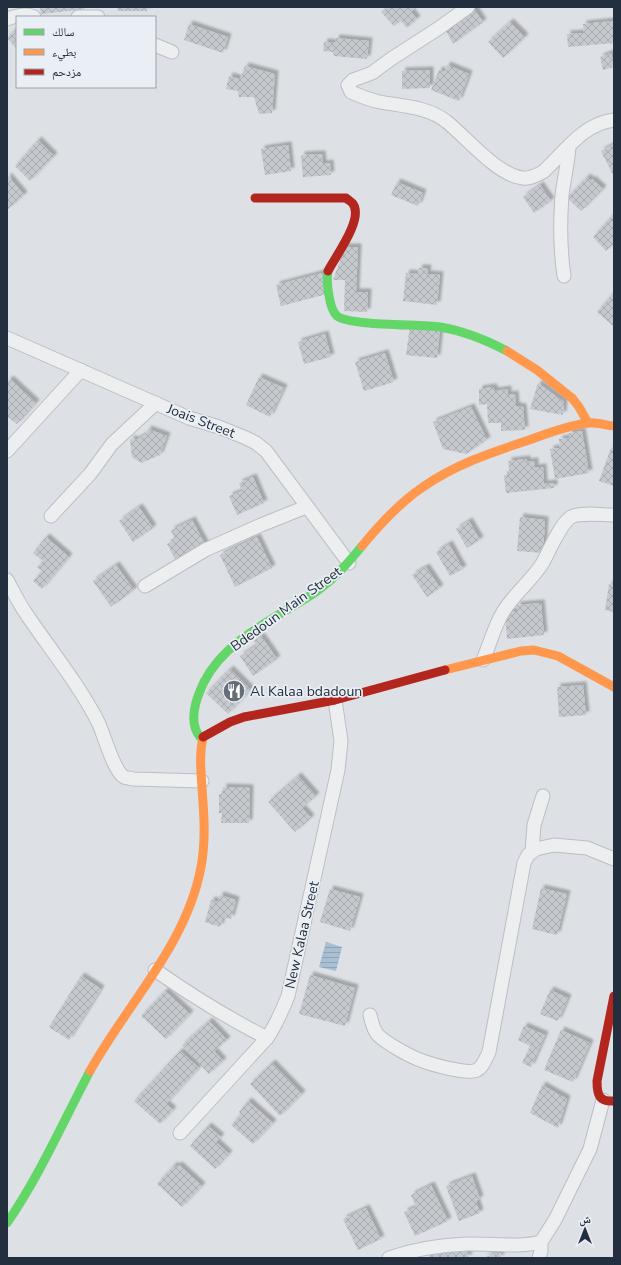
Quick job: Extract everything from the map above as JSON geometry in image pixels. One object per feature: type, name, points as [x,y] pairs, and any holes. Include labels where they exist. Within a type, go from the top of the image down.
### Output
[{"type":"main road","points":[[255,198],[346,198],[354,202],[356,208],[353,224],[346,241],[327,273],[328,288],[336,314],[345,320],[359,322],[426,325],[467,332],[507,351],[540,371],[572,398],[588,423]]},
{"type":"main road","name":"Bdedoun Main Street","points":[[203,737],[200,737],[193,724],[197,700],[208,674],[223,655],[254,630],[334,577],[349,563],[364,544],[403,502],[420,489],[444,473],[494,452],[562,429],[588,423],[614,426]]},
{"type":"main road","points":[[7,1223],[31,1188],[44,1164],[93,1064],[155,970],[178,933],[187,914],[200,876],[204,849],[200,750],[203,737],[230,722],[244,717],[334,700],[521,651],[534,650],[558,656],[613,682]]},
{"type":"main road","points":[[609,1101],[600,1097],[597,1090],[597,1081],[614,996]]},
{"type":"street","points":[[468,7],[372,73],[353,80],[348,85],[351,92],[380,102],[417,109],[439,116],[468,142],[496,164],[507,172],[523,178],[543,172],[585,130],[598,124],[614,120]]},
{"type":"street","points":[[18,16],[32,16]]},
{"type":"street","points":[[156,45],[172,52]]},
{"type":"street","points":[[564,276],[561,242],[562,208],[569,146]]},
{"type":"street","name":"Joais Street","points":[[9,343],[81,370],[189,418],[219,427],[256,444],[274,460],[306,507],[349,563]]},
{"type":"street","points":[[7,451],[81,370]]},
{"type":"street","points":[[51,516],[90,474],[112,444],[156,403]]},
{"type":"street","points":[[145,586],[205,550],[306,507]]},
{"type":"street","points":[[483,660],[495,627],[504,611],[539,568],[565,523],[570,518],[575,516],[614,515]]},
{"type":"street","points":[[7,580],[24,610],[76,685],[98,722],[113,762],[120,773],[124,777],[133,779],[202,782]]},
{"type":"street","name":"New Kalaa Street","points":[[180,1133],[267,1038],[282,1012],[288,996],[338,770],[341,742],[334,700]]},
{"type":"street","points":[[532,852],[534,825],[543,796]]},
{"type":"street","points":[[370,1015],[373,1027],[377,1034],[392,1045],[419,1060],[453,1070],[471,1072],[477,1070],[484,1062],[489,1052],[524,863],[528,855],[536,849],[560,846],[587,848],[614,859]]},
{"type":"street","points":[[155,970],[194,997],[267,1038]]},
{"type":"street","points":[[539,1258],[541,1252],[541,1242],[555,1220],[590,1149],[609,1101]]},
{"type":"street","points":[[389,1258],[426,1247],[468,1244],[512,1245],[541,1242]]},
{"type":"water","points":[[326,942],[342,947],[336,971],[319,967]]},
{"type":"building","points":[[40,7],[84,7],[85,9],[41,14]]},
{"type":"building","points":[[117,7],[147,7],[147,11],[118,11]]},
{"type":"building","points":[[387,7],[414,7],[415,8],[411,12],[417,19],[407,28],[401,21],[394,26],[381,12]]},
{"type":"building","points":[[473,7],[483,22],[453,44],[444,27]]},
{"type":"building","points":[[613,21],[614,43],[568,47],[567,34],[584,33],[583,24]]},
{"type":"building","points":[[510,22],[525,37],[503,58],[488,42]]},
{"type":"building","points":[[189,24],[228,37],[223,53],[184,40]]},
{"type":"building","points":[[16,29],[16,48],[7,38]]},
{"type":"building","points":[[336,38],[369,41],[367,59],[334,56],[333,52],[323,51],[324,42],[335,43]]},
{"type":"building","points":[[611,53],[614,67],[603,70],[600,57]]},
{"type":"building","points":[[447,65],[469,74],[459,101],[431,90],[439,70],[444,72]]},
{"type":"building","points":[[245,66],[275,74],[272,113],[259,114],[254,97],[239,97],[238,91],[226,89],[229,76],[240,79]]},
{"type":"building","points":[[430,70],[430,88],[402,89],[402,71]]},
{"type":"building","points":[[38,140],[54,156],[30,181],[15,166]]},
{"type":"building","points":[[614,144],[614,177],[601,151]]},
{"type":"building","points":[[288,145],[291,171],[265,175],[261,149]]},
{"type":"building","points":[[322,154],[323,164],[330,163],[331,175],[303,177],[301,155]]},
{"type":"building","points":[[8,176],[24,195],[7,210],[7,177]]},
{"type":"building","points":[[587,177],[591,181],[592,179],[603,189],[581,211],[567,198]]},
{"type":"building","points":[[397,182],[423,193],[418,206],[391,195]]},
{"type":"building","points":[[540,185],[551,201],[534,213],[523,197]]},
{"type":"building","points":[[612,216],[614,218],[614,243],[606,251],[593,237]]},
{"type":"building","points":[[345,247],[358,247],[356,292],[368,292],[367,312],[344,311],[345,280],[333,280]]},
{"type":"building","points":[[419,268],[428,268],[427,274],[440,275],[437,305],[403,301],[406,273],[418,274]]},
{"type":"building","points":[[322,273],[327,294],[281,306],[276,285]]},
{"type":"building","points":[[614,292],[614,325],[613,326],[597,312]]},
{"type":"building","points":[[410,326],[440,330],[437,358],[406,355]]},
{"type":"building","points":[[325,334],[331,357],[304,364],[298,342]]},
{"type":"building","points":[[385,353],[394,382],[364,391],[355,362]]},
{"type":"building","points":[[259,377],[284,388],[270,417],[246,405]]},
{"type":"building","points":[[10,379],[36,403],[17,424],[7,416],[7,382]]},
{"type":"building","points":[[538,383],[564,402],[563,415],[530,409]]},
{"type":"building","points":[[493,387],[495,391],[508,389],[508,395],[515,394],[516,406],[523,407],[525,430],[501,431],[501,423],[488,423],[487,404],[479,405],[479,389]]},
{"type":"building","points":[[471,407],[487,440],[466,454],[443,449],[433,422]]},
{"type":"building","points":[[148,429],[167,436],[160,455],[141,463],[132,457],[130,439],[136,440],[146,434]]},
{"type":"building","points":[[582,431],[589,473],[555,479],[550,449],[560,448],[559,439],[569,438],[569,433]]},
{"type":"building","points":[[611,448],[614,449],[614,486],[599,481]]},
{"type":"building","points":[[527,459],[527,462],[535,461],[535,468],[543,467],[544,484],[554,483],[554,488],[506,493],[504,475],[510,475],[508,461]]},
{"type":"building","points":[[253,477],[264,503],[237,515],[229,496],[242,491],[239,483]]},
{"type":"building","points":[[139,507],[153,528],[133,542],[119,521]]},
{"type":"building","points":[[520,517],[545,520],[543,553],[517,551]]},
{"type":"building","points":[[192,520],[206,546],[176,561],[167,544],[175,540],[171,530]]},
{"type":"building","points":[[469,521],[480,540],[467,548],[456,529]]},
{"type":"building","points":[[46,537],[69,557],[42,589],[33,581],[42,571],[37,567],[43,561],[33,553]]},
{"type":"building","points":[[257,537],[272,568],[235,587],[220,555]]},
{"type":"building","points":[[449,544],[463,569],[450,576],[436,552]]},
{"type":"building","points":[[116,565],[134,590],[111,607],[93,581]]},
{"type":"building","points":[[426,567],[440,588],[427,597],[412,575]]},
{"type":"building","points":[[609,584],[614,585],[614,612],[605,610]]},
{"type":"building","points":[[541,603],[544,635],[507,639],[505,613],[517,611],[517,605]]},
{"type":"building","points":[[261,636],[277,659],[253,676],[240,656],[257,645],[254,641]]},
{"type":"building","points":[[230,669],[251,690],[228,714],[206,693]]},
{"type":"building","points":[[583,685],[586,715],[559,717],[557,687]]},
{"type":"building","points":[[298,776],[316,796],[302,808],[311,818],[295,832],[268,802]]},
{"type":"building","points":[[223,787],[250,788],[249,823],[221,823],[222,813],[219,813],[219,794],[223,794]]},
{"type":"building","points":[[541,888],[567,894],[557,935],[532,929]]},
{"type":"building","points":[[330,889],[360,897],[350,931],[320,922]]},
{"type":"building","points":[[220,895],[236,900],[231,919],[223,917],[220,927],[205,922],[211,900],[218,902]]},
{"type":"building","points":[[310,975],[355,988],[345,1026],[299,1014]]},
{"type":"building","points":[[81,976],[101,989],[69,1040],[49,1027]]},
{"type":"building","points":[[550,990],[568,998],[558,1021],[540,1014]]},
{"type":"building","points":[[165,991],[190,1014],[166,1039],[141,1016]]},
{"type":"building","points":[[209,1021],[227,1040],[214,1051],[223,1061],[209,1074],[182,1045]]},
{"type":"building","points":[[524,1026],[545,1035],[531,1067],[522,1063],[530,1046],[518,1040]]},
{"type":"building","points":[[561,1030],[590,1043],[573,1082],[544,1070]]},
{"type":"building","points":[[180,1051],[199,1068],[166,1104],[173,1110],[160,1124],[134,1101]]},
{"type":"building","points":[[272,1063],[302,1094],[280,1116],[250,1084]]},
{"type":"building","points":[[542,1085],[567,1099],[558,1128],[530,1113]]},
{"type":"building","points":[[248,1101],[273,1123],[253,1144],[231,1125],[241,1114],[239,1112]]},
{"type":"building","points":[[208,1126],[221,1137],[216,1142],[229,1154],[215,1169],[190,1146]]},
{"type":"building","points":[[174,1165],[176,1167],[179,1165],[202,1186],[182,1207],[157,1184]]},
{"type":"building","points":[[472,1176],[480,1199],[476,1201],[480,1213],[459,1221],[446,1186]]},
{"type":"building","points":[[431,1185],[448,1221],[415,1236],[404,1212],[416,1207],[411,1195]]},
{"type":"building","points":[[366,1208],[381,1239],[358,1250],[343,1219]]},
{"type":"building","points":[[466,1246],[469,1258],[429,1258],[429,1255]]},
{"type":"building","points":[[500,1252],[501,1258],[483,1258]]},
{"type":"traffic: fast","points":[[328,271],[327,281],[329,295],[332,307],[337,316],[356,322],[440,327],[475,336],[507,351]]},
{"type":"traffic: fast","points":[[203,737],[200,737],[197,733],[194,724],[197,699],[203,684],[225,653],[254,630],[324,586],[341,570],[362,546]]},
{"type":"traffic: fast","points":[[7,1223],[41,1167],[90,1071]]},
{"type":"traffic: slow","points":[[507,351],[537,370],[572,398],[588,423]]},
{"type":"traffic: slow","points":[[362,546],[383,522],[414,493],[447,472],[473,460],[556,430],[579,424],[590,423],[614,426]]},
{"type":"traffic: slow","points":[[445,670],[521,651],[534,650],[558,656],[614,687]]},
{"type":"traffic: slow","points":[[90,1071],[169,948],[183,922],[194,895],[204,847],[201,762],[203,737]]},
{"type":"traffic: jam","points":[[255,198],[346,198],[352,202],[355,211],[355,219],[352,228],[328,271]]},
{"type":"traffic: jam","points":[[203,737],[230,722],[244,717],[335,700],[445,670]]},
{"type":"traffic: jam","points":[[614,996],[597,1081],[598,1094],[600,1097],[605,1100],[614,1101]]},
{"type":"place","name":"Al Kalaa bdadoun","points":[[234,691]]}]
